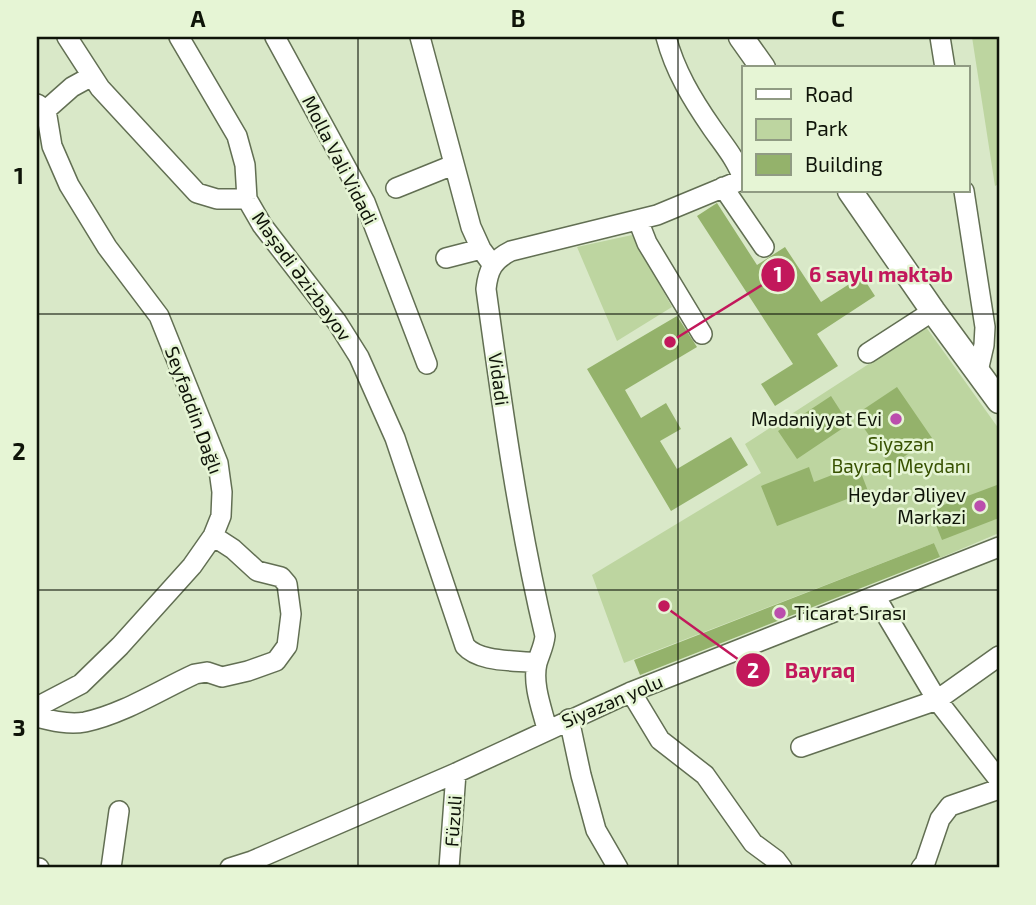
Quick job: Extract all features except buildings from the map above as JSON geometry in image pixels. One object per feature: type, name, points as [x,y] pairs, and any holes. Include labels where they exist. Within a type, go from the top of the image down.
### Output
[{"type":"main road","points":[[741,37],[762,66]]},
{"type":"main road","points":[[851,192],[999,401]]},
{"type":"street","points":[[67,37],[100,88],[197,193],[217,199],[247,199]]},
{"type":"street","name":"Məşədi Əzizbəyov","points":[[179,37],[237,136],[245,166],[247,199],[262,225],[337,322],[359,357],[395,438],[465,646],[471,653],[483,657],[537,663]]},
{"type":"street","name":"Molla Vəli Vidadi","points":[[275,37],[365,202],[427,365]]},
{"type":"street","name":"Vidadi","points":[[420,37],[471,226],[487,257],[486,289],[509,454],[527,559],[545,636],[537,663],[536,685],[547,729]]},
{"type":"street","points":[[666,37],[676,67],[693,101],[734,160],[742,177]]},
{"type":"street","points":[[940,37],[945,66]]},
{"type":"street","points":[[40,108],[92,76]]},
{"type":"street","name":"Seyfəddin Dağlı","points":[[37,707],[81,684],[120,646],[192,566],[213,536],[220,516],[222,492],[218,463],[159,316],[107,247],[69,185],[52,146],[40,108]]},
{"type":"street","points":[[396,188],[453,165]]},
{"type":"street","points":[[446,258],[487,257],[657,215],[742,179]]},
{"type":"street","points":[[723,187],[764,247]]},
{"type":"street","points":[[964,192],[985,327],[978,371]]},
{"type":"street","points":[[638,220],[647,243],[702,334]]},
{"type":"street","points":[[869,353],[933,311]]},
{"type":"street","points":[[978,371],[999,354]]},
{"type":"street","points":[[37,716],[57,722],[84,722],[117,711],[195,674],[207,672],[222,677],[276,660],[287,646],[291,614],[287,584],[281,577],[257,571],[233,549],[213,536]]},
{"type":"street","name":"Siyəzən yolu","points":[[230,868],[456,773],[631,692],[999,547]]},
{"type":"street","points":[[875,596],[937,701],[999,780]]},
{"type":"street","points":[[801,747],[937,701],[999,656]]},
{"type":"street","points":[[631,692],[660,740],[705,775],[753,843],[782,868]]},
{"type":"street","points":[[569,719],[596,830],[618,868]]},
{"type":"street","name":"Füzuli","points":[[449,868],[456,773]]},
{"type":"street","points":[[921,868],[940,819],[950,806],[999,789]]},
{"type":"street","points":[[111,868],[120,811]]},
{"type":"green space","points":[[972,37],[999,37],[999,184],[995,186]]},
{"type":"green space","points":[[632,235],[672,307],[617,341],[577,247]]},
{"type":"green space","name":"Siyəzən Bayraq Meydanı","points":[[926,327],[999,429],[999,533],[940,558],[934,543],[624,663],[592,575],[761,473],[745,444]]},
{"type":"place","name":"6 saylı məktəb","points":[[670,342]]},
{"type":"place","name":"Mədəniyyət Evi","points":[[896,419]]},
{"type":"place","name":"Heydər Əliyev Mərkəzi","points":[[980,506]]},
{"type":"place","name":"Bayraq","points":[[664,606]]},
{"type":"place","name":"Ticarət Sırası","points":[[780,613]]}]
